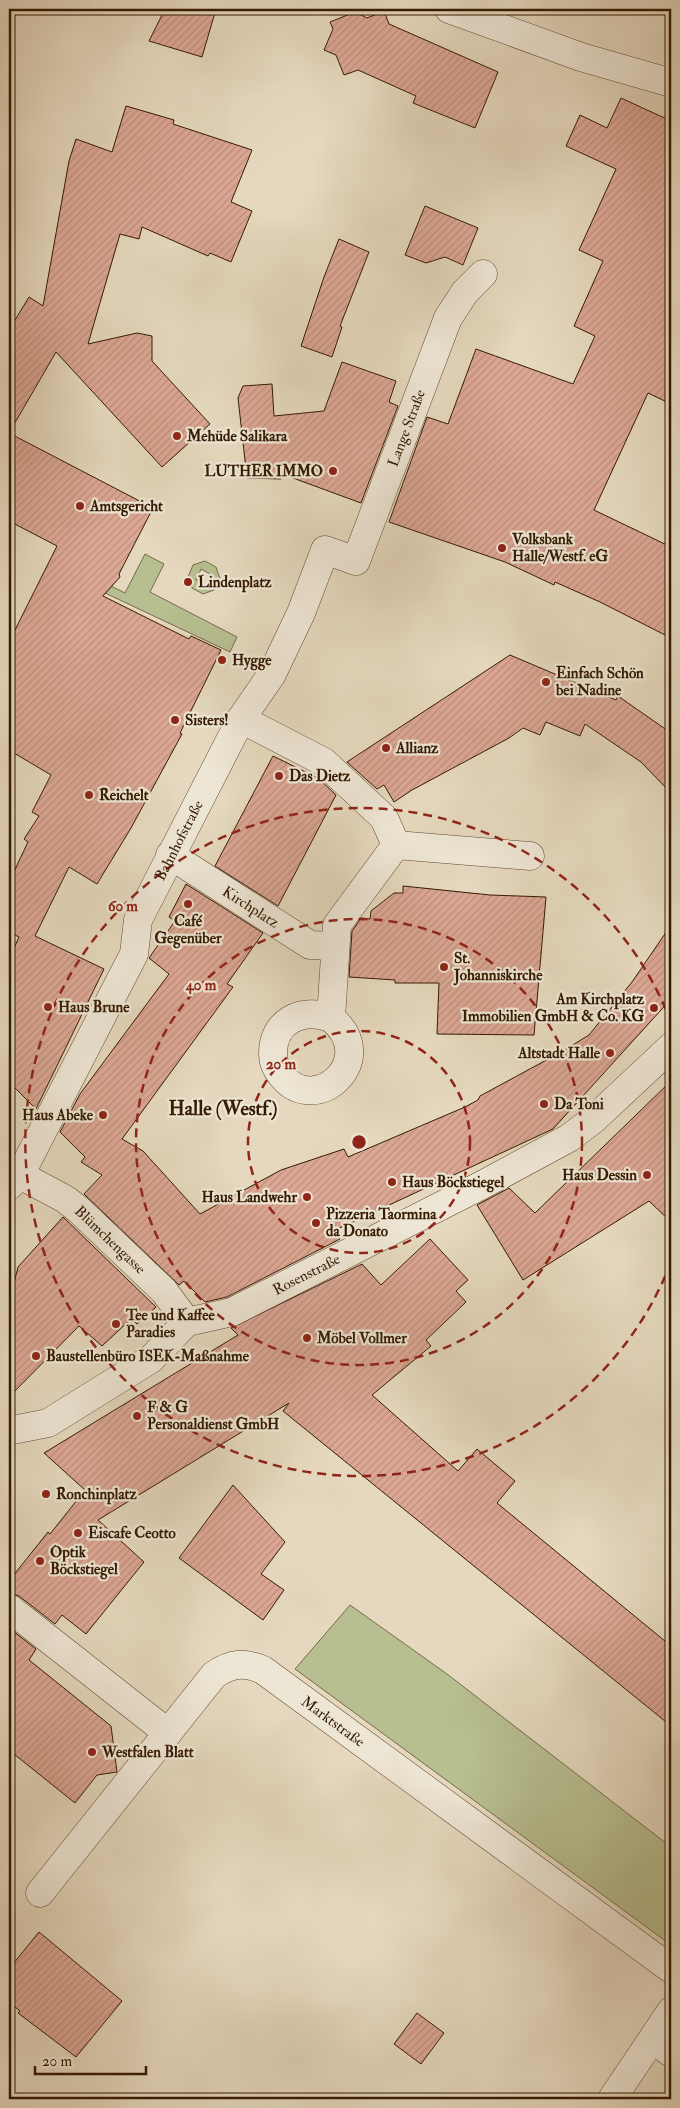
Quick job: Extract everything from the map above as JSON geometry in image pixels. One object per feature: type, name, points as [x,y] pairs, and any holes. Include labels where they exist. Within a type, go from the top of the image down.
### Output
[{"type":"street","points":[[448,9],[581,56],[668,82],[671,80]]},
{"type":"street","name":"Lange Straße","points":[[325,550],[356,561],[448,318],[464,292],[483,274]]},
{"type":"street","name":"Bahnhofstraße","points":[[14,1180],[134,954],[138,920],[241,719],[272,674],[301,613],[325,550]]},
{"type":"street","points":[[241,719],[324,762],[340,775],[384,818],[396,845]]},
{"type":"street","points":[[396,845],[530,856]]},
{"type":"street","points":[[331,1018],[337,925],[396,845]]},
{"type":"street","name":"Kirchplatz","points":[[170,855],[310,945],[335,946]]},
{"type":"street","name":"Rosenstraße","points":[[187,1322],[232,1312],[482,1185],[569,1138],[594,1119],[671,1047]]},
{"type":"street","name":"Blümchengasse","points":[[14,1180],[65,1199],[79,1210],[164,1291],[187,1322]]},
{"type":"street","points":[[9,1428],[18,1430],[48,1423],[151,1360],[187,1322]]},
{"type":"street","points":[[9,1608],[168,1733]]},
{"type":"street","name":"Marktstraße","points":[[40,1893],[214,1675],[225,1667],[238,1664],[251,1665],[263,1670],[671,1968]]},
{"type":"street","points":[[612,2099],[662,2046],[671,2011]]},
{"type":"green space","points":[[145,554],[164,564],[150,592],[237,637],[230,652],[105,593],[109,585],[125,593]]},
{"type":"green space","points":[[205,561],[216,567],[220,579],[214,590],[203,594],[192,588],[188,577],[193,565]],"holes":[[[201,569],[212,575],[207,586],[196,580]]]},
{"type":"green space","points":[[350,1605],[447,1674],[671,1847],[671,1945],[295,1669]]},
{"type":"building","points":[[165,9],[216,9],[202,57],[149,41]]},
{"type":"building","points":[[384,11],[389,24],[498,72],[475,128],[413,103],[416,96],[358,70],[344,75],[336,55],[324,50],[333,29],[330,22],[355,12],[367,18]]},
{"type":"building","points":[[621,98],[671,121],[671,404],[648,393],[594,510],[671,547],[671,638],[600,602],[555,582],[554,585],[505,562],[389,522],[427,417],[448,424],[476,349],[573,384],[595,336],[574,326],[603,261],[579,250],[616,169],[566,146],[580,115],[607,128]]},
{"type":"building","points":[[126,106],[174,120],[173,124],[252,150],[231,202],[252,211],[231,262],[210,253],[208,256],[142,227],[139,239],[120,234],[88,344],[137,333],[152,336],[152,361],[210,424],[162,467],[56,352],[9,433],[9,330],[29,297],[43,306],[69,161],[76,139],[112,152]]},
{"type":"building","points":[[425,206],[478,228],[463,265],[445,257],[426,263],[405,255]]},
{"type":"building","points":[[339,239],[369,252],[340,326],[342,327],[332,357],[301,346]]},
{"type":"building","points":[[342,362],[396,381],[389,402],[398,406],[361,503],[282,474],[281,479],[247,478],[238,398],[243,386],[272,384],[274,416],[324,411]]},
{"type":"building","points":[[9,433],[153,508],[119,574],[120,577],[103,596],[189,639],[191,636],[221,650],[180,733],[182,734],[131,828],[97,884],[69,867],[35,936],[104,969],[36,1109],[9,1082],[9,959],[19,937],[9,932],[9,882],[28,842],[24,839],[39,816],[32,812],[51,775],[9,750],[9,642],[57,546],[9,521]]},
{"type":"building","points":[[510,655],[616,700],[618,696],[671,733],[671,793],[641,762],[585,724],[580,736],[546,722],[540,735],[523,728],[509,738],[412,790],[394,802],[384,785],[377,789],[347,762]]},
{"type":"building","points":[[273,756],[318,778],[336,795],[278,906],[215,866]]},
{"type":"building","points":[[186,884],[263,933],[227,984],[233,987],[122,1139],[143,1151],[200,1214],[281,1170],[344,1149],[348,1157],[465,1107],[478,1100],[480,1096],[563,1051],[589,1035],[632,982],[671,925],[671,999],[553,1129],[333,1231],[340,1239],[227,1297],[205,1302],[184,1281],[179,1285],[84,1194],[102,1175],[81,1162],[85,1157],[60,1132],[80,1094],[169,974],[149,958],[175,921],[169,917]]},
{"type":"building","name":"St. Johanniskirche","points":[[403,886],[490,895],[546,897],[534,1035],[437,1034],[439,983],[395,983],[395,980],[349,977],[352,931],[361,918],[370,919],[371,911],[394,893],[403,893]]},
{"type":"building","points":[[671,1081],[671,1222],[649,1201],[523,1280],[477,1205],[509,1188],[535,1213]]},
{"type":"building","points":[[63,1217],[156,1307],[137,1324],[131,1319],[102,1346],[79,1326],[9,1397],[9,1303],[18,1267]]},
{"type":"building","points":[[430,1239],[468,1280],[456,1291],[466,1302],[426,1340],[431,1346],[372,1395],[458,1471],[477,1449],[515,1481],[497,1503],[671,1646],[671,1726],[283,1411],[289,1403],[98,1520],[144,1562],[86,1634],[62,1615],[55,1624],[19,1596],[9,1593],[9,1581],[85,1490],[44,1453],[238,1335],[231,1328],[362,1264],[381,1285]]},
{"type":"building","points":[[233,1485],[285,1542],[261,1574],[284,1590],[263,1620],[179,1558]]},
{"type":"building","points":[[9,1628],[36,1649],[29,1660],[111,1726],[117,1772],[97,1775],[75,1803],[9,1750]]},
{"type":"building","points":[[39,1932],[122,2001],[76,2057],[18,2013],[20,2011],[9,2002],[9,1969]]},
{"type":"building","points":[[417,2013],[444,2033],[421,2064],[394,2044]]},
{"type":"place","name":"Mehüde Salikara","points":[[177,436]]},
{"type":"place","name":"LUTHER IMMO","points":[[333,471]]},
{"type":"place","name":"Amtsgericht","points":[[80,506]]},
{"type":"place","name":"Volksbank Halle/Westf. eG","points":[[502,548]]},
{"type":"place","name":"Lindenplatz","points":[[188,582]]},
{"type":"place","name":"Hygge","points":[[222,660]]},
{"type":"place","name":"Einfach Schön bei Nadine","points":[[546,682]]},
{"type":"place","name":"Sisters!","points":[[175,720]]},
{"type":"place","name":"Allianz","points":[[386,748]]},
{"type":"place","name":"Das Dietz","points":[[279,776]]},
{"type":"place","name":"Reichelt","points":[[89,795]]},
{"type":"place","name":"Café Gegenüber","points":[[188,904]]},
{"type":"place","name":"St. Johanniskirche","points":[[444,967]]},
{"type":"place","name":"Haus Brune","points":[[48,1007]]},
{"type":"place","name":"Am Kirchplatz Immobilien GmbH & Co. KG","points":[[654,1008]]},
{"type":"place","name":"Altstadt Halle","points":[[610,1053]]},
{"type":"place","name":"Da Toni","points":[[544,1104]]},
{"type":"place","name":"Haus Abeke","points":[[103,1115]]},
{"type":"place","name":"Haus Dessin","points":[[647,1175]]},
{"type":"place","name":"Haus Böckstiegel","points":[[392,1182]]},
{"type":"place","name":"Haus Landwehr","points":[[307,1197]]},
{"type":"place","name":"Pizzeria Taormina da Donato","points":[[316,1223]]},
{"type":"place","name":"Tee und Kaffee Paradies","points":[[116,1324]]},
{"type":"place","name":"Möbel Vollmer","points":[[307,1338]]},
{"type":"place","name":"Baustellenbüro ISEK-Maßnahme","points":[[36,1356]]},
{"type":"place","name":"F & G Personaldienst GmbH","points":[[137,1416]]},
{"type":"place","name":"Ronchinplatz","points":[[46,1494]]},
{"type":"place","name":"Eiscafe Ceotto","points":[[78,1533]]},
{"type":"place","name":"Optik Böckstiegel","points":[[40,1561]]},
{"type":"place","name":"Westfalen Blatt","points":[[92,1752]]},
{"type":"district","name":"Halle (Westf.)","points":[[223,1108]]}]
